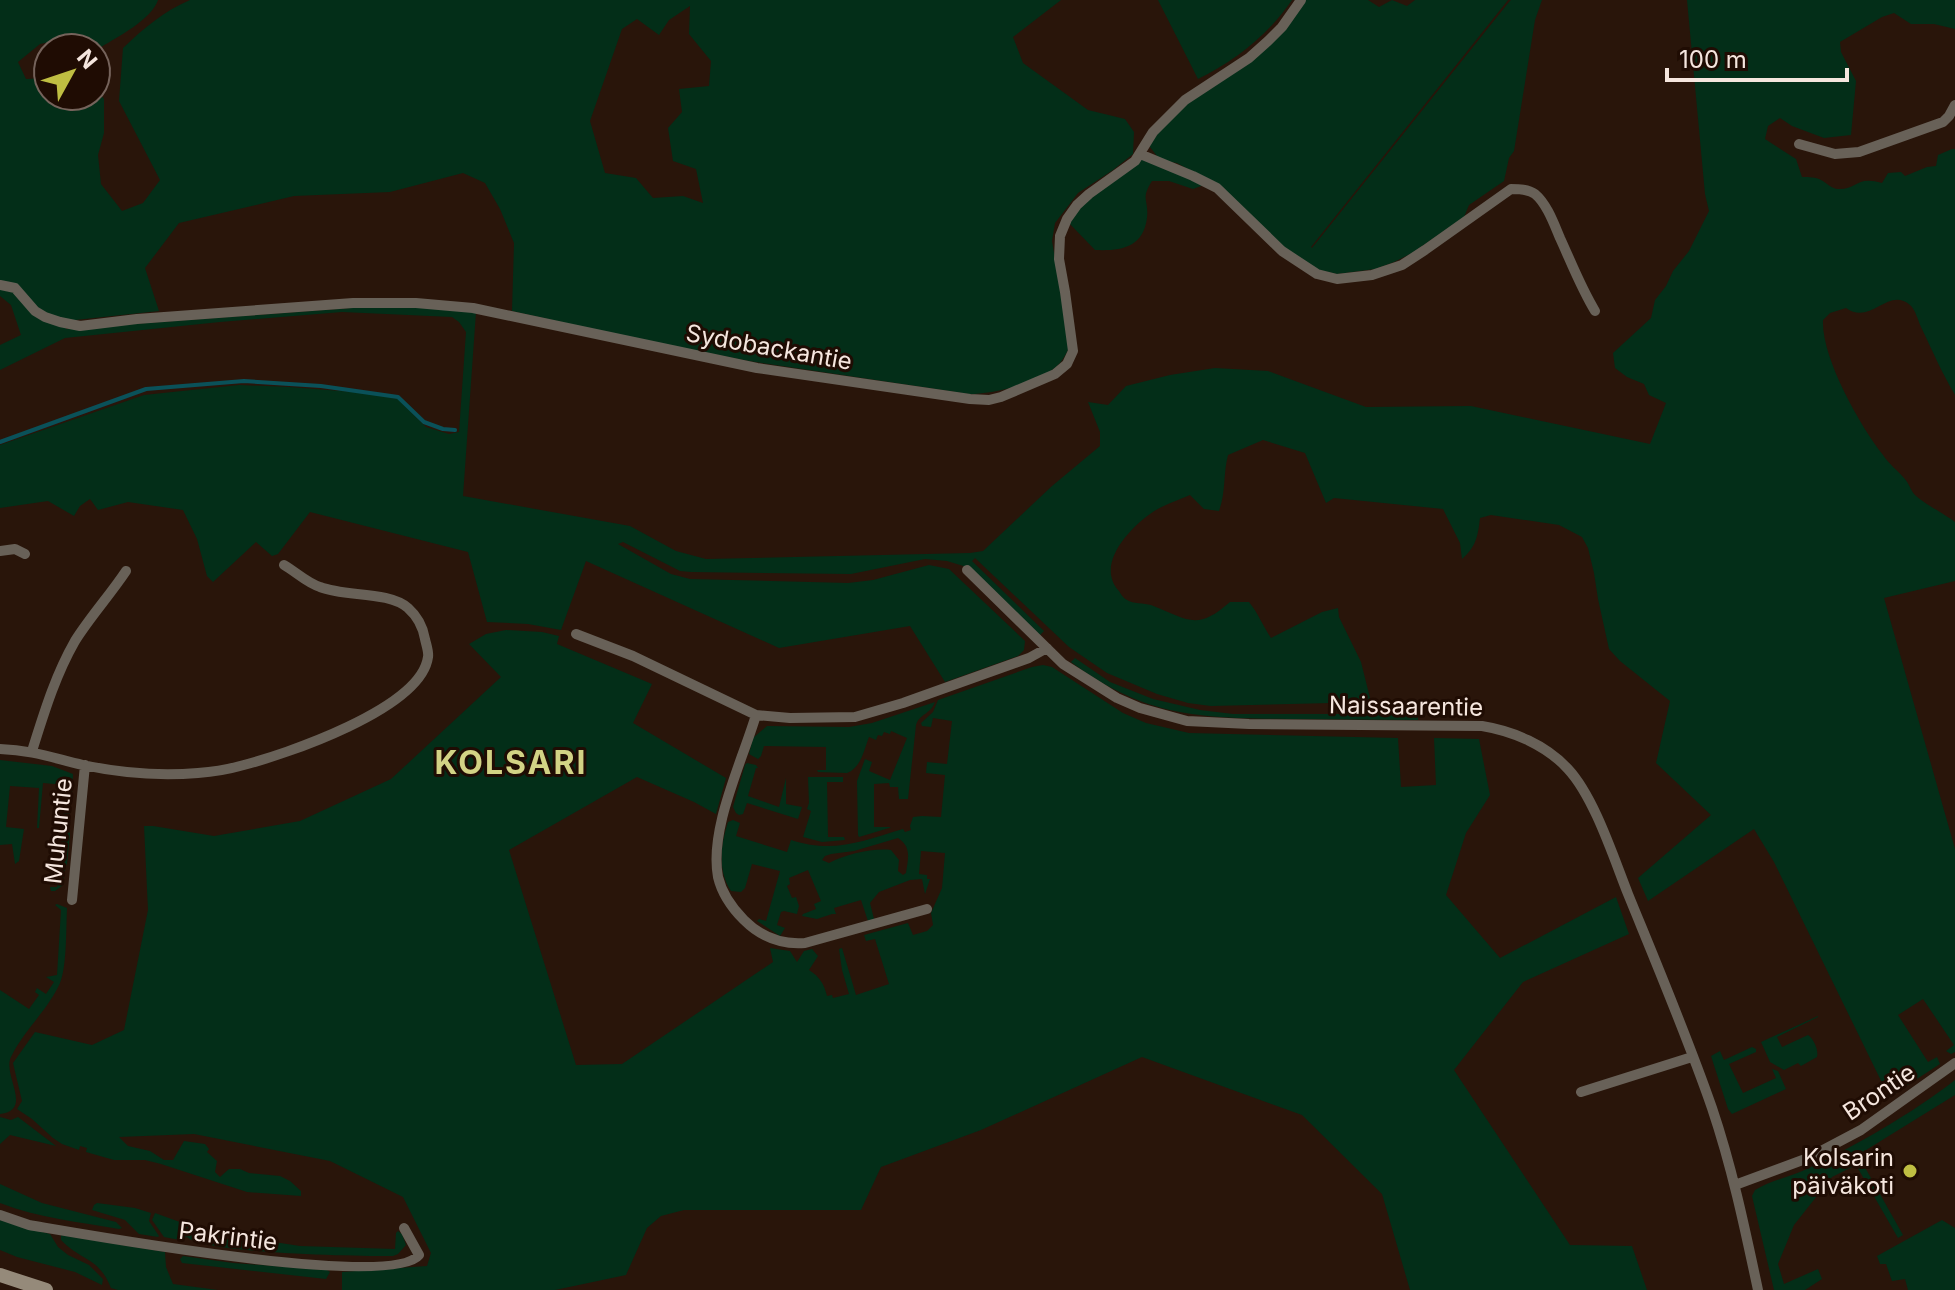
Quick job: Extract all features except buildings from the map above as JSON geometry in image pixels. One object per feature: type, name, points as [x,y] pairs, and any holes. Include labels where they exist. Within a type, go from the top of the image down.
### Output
[{"type":"main road","points":[[0,1275],[46,1290]]},
{"type":"street","name":"Sydobackantie","points":[[0,285],[15,288],[35,311],[45,317],[80,326],[353,303],[416,303],[473,308],[757,368],[989,400],[1055,374],[1067,364],[1073,351],[1059,259],[1060,236],[1077,205],[1140,154],[1163,120],[1185,100],[1249,58],[1268,41],[1301,0]]},
{"type":"street","points":[[1799,144],[1835,154],[1859,152],[1943,122],[1955,105]]},
{"type":"street","points":[[1140,154],[1217,188],[1282,251],[1317,274],[1337,279],[1372,275],[1402,265],[1511,189],[1526,190],[1534,194],[1552,219],[1595,311]]},
{"type":"street","points":[[0,551],[15,549],[25,554]]},
{"type":"street","points":[[0,749],[32,751],[122,772],[196,773],[236,768],[339,732],[384,707],[420,675],[428,657],[423,631],[418,619],[404,605],[321,588],[284,565]]},
{"type":"street","name":"Naissaarentie","points":[[967,570],[1073,671],[1140,708],[1187,721],[1482,726],[1510,732],[1537,745],[1568,769],[1589,800],[1712,1110],[1735,1185],[1758,1290]]},
{"type":"street","points":[[32,751],[45,706],[74,643],[126,571]]},
{"type":"street","points":[[576,634],[633,656],[756,715],[790,718],[855,717],[1029,658],[1047,648]]},
{"type":"street","points":[[756,715],[718,833],[719,880],[738,914],[768,938],[787,945],[805,943],[927,909]]},
{"type":"street","name":"Muhuntie","points":[[72,900],[85,765]]},
{"type":"street","points":[[1581,1092],[1692,1057]]},
{"type":"street","name":"Brontie","points":[[1735,1185],[1808,1158],[1861,1130],[1955,1063]]},
{"type":"street","name":"Pakrintie","points":[[0,1215],[29,1225],[233,1260],[338,1267],[380,1268],[410,1264],[419,1255],[404,1228]]},
{"type":"green space","points":[[0,0],[158,0],[142,21],[112,41],[112,32],[32,32],[32,51],[18,62],[26,79],[32,79],[32,112],[104,112],[104,133],[98,155],[101,184],[122,211],[143,203],[160,180],[119,101],[123,48],[155,21],[190,0],[1061,0],[1013,37],[1023,63],[1088,110],[1125,119],[1134,132],[1133,154],[1078,193],[1055,223],[1052,241],[1070,346],[1052,370],[1017,386],[969,394],[749,361],[512,311],[514,243],[485,183],[463,173],[390,192],[294,196],[179,223],[145,268],[159,311],[66,321],[66,329],[392,305],[476,312],[463,496],[630,526],[676,551],[706,559],[983,551],[1100,446],[1100,432],[1088,402],[1108,405],[1126,386],[1170,375],[1215,368],[1268,371],[1366,407],[1471,406],[1650,444],[1666,403],[1649,395],[1644,384],[1615,368],[1613,353],[1651,318],[1655,300],[1689,251],[1709,211],[1687,0],[1955,0],[1955,29],[1934,24],[1911,24],[1894,13],[1840,42],[1841,52],[1856,81],[1851,135],[1824,138],[1780,118],[1768,126],[1765,139],[1796,159],[1802,177],[1817,178],[1838,189],[1867,181],[1882,183],[1888,173],[1901,172],[1905,176],[1936,166],[1938,155],[1955,149],[1955,395],[1913,309],[1902,300],[1887,302],[1863,312],[1846,308],[1830,313],[1823,320],[1828,353],[1835,371],[1853,409],[1874,442],[1914,494],[1955,522],[1955,581],[1884,598],[1955,849],[1955,1052],[1951,1054],[1946,1051],[1954,1045],[1923,999],[1898,1015],[1928,1062],[1937,1057],[1940,1064],[1889,1097],[1774,862],[1754,829],[1648,901],[1638,878],[1711,815],[1656,763],[1670,701],[1609,649],[1588,548],[1582,537],[1559,525],[1491,515],[1480,518],[1476,541],[1462,559],[1460,543],[1443,509],[1334,498],[1326,503],[1305,453],[1263,440],[1228,455],[1219,511],[1204,509],[1190,495],[1150,514],[1118,548],[1111,570],[1113,581],[1123,597],[1183,618],[1200,620],[1230,602],[1249,602],[1271,638],[1322,612],[1338,608],[1339,617],[1361,662],[1371,702],[1211,706],[1157,694],[1107,673],[1069,647],[975,558],[972,561],[1044,631],[1040,635],[970,568],[947,561],[925,559],[851,574],[691,572],[680,571],[623,542],[618,544],[671,574],[690,579],[848,583],[873,580],[929,565],[949,569],[1025,641],[1024,650],[1018,656],[945,682],[910,626],[779,648],[586,561],[561,630],[528,624],[487,622],[468,552],[310,512],[278,554],[272,556],[256,542],[213,582],[207,576],[197,539],[183,510],[128,502],[98,510],[90,499],[80,506],[74,516],[48,501],[0,508],[0,445],[144,395],[239,385],[366,393],[398,399],[426,427],[449,434],[459,432],[466,332],[452,317],[342,312],[65,338],[0,370],[0,345],[21,335],[11,305],[0,296]],"holes":[[[690,6],[689,34],[711,61],[709,86],[679,89],[682,112],[668,128],[673,161],[696,169],[703,203],[683,196],[653,198],[636,178],[605,173],[590,121],[622,29],[637,19],[659,35],[669,20]]]},
{"type":"green space","points":[[1158,0],[1292,0],[1250,46],[1198,79]]},
{"type":"green space","points":[[1303,0],[1368,0],[1379,7],[1392,0],[1407,6],[1415,0],[1508,0],[1312,248],[1509,2],[1542,0],[1535,20],[1514,151],[1509,158],[1504,181],[1469,205],[1464,217],[1412,253],[1375,269],[1337,274],[1319,270],[1285,249],[1211,182],[1177,163],[1160,160],[1150,147],[1150,140],[1187,103],[1246,63]]},
{"type":"green space","points":[[1141,157],[1204,185],[1193,189],[1169,181],[1152,181],[1146,192],[1147,218],[1141,236],[1129,246],[1095,250],[1068,222],[1081,205]]},
{"type":"green space","points":[[506,630],[559,636],[557,644],[652,684],[633,723],[726,778],[716,814],[637,777],[509,850],[576,1065],[622,1064],[773,962],[770,948],[790,951],[797,962],[804,951],[812,949],[818,956],[809,970],[821,981],[827,996],[832,995],[833,998],[849,994],[842,970],[839,949],[842,948],[856,995],[889,984],[875,939],[866,941],[864,935],[908,923],[913,935],[927,931],[933,925],[931,913],[942,888],[945,853],[921,851],[919,874],[927,875],[930,879],[925,894],[922,879],[910,880],[879,892],[870,903],[874,919],[868,921],[861,900],[834,908],[836,914],[817,919],[802,916],[816,909],[814,904],[821,901],[808,870],[789,878],[790,884],[787,886],[799,906],[797,914],[781,912],[777,925],[785,928],[780,936],[757,921],[766,921],[780,871],[752,864],[745,888],[741,892],[731,891],[722,866],[724,839],[728,822],[733,820],[740,823],[736,836],[787,852],[791,840],[835,846],[903,829],[905,832],[911,830],[913,817],[941,817],[945,775],[926,773],[927,762],[947,764],[952,721],[933,718],[931,727],[922,726],[921,723],[933,712],[938,700],[1043,665],[1052,667],[1123,713],[1146,723],[1189,733],[1398,738],[1401,787],[1436,785],[1434,738],[1479,739],[1490,795],[1466,833],[1446,895],[1500,958],[1616,897],[1629,934],[1523,982],[1454,1070],[1570,1245],[1632,1246],[1647,1290],[1410,1290],[1382,1194],[1302,1115],[1142,1057],[981,1130],[881,1167],[861,1210],[684,1210],[661,1216],[647,1228],[626,1275],[555,1290],[342,1290],[342,1272],[427,1266],[431,1253],[403,1197],[330,1161],[194,1134],[119,1137],[128,1146],[150,1151],[164,1160],[173,1160],[184,1141],[205,1144],[209,1149],[207,1152],[217,1161],[215,1172],[220,1177],[229,1169],[280,1176],[301,1191],[301,1196],[247,1192],[161,1164],[145,1160],[114,1160],[86,1152],[87,1148],[80,1146],[79,1150],[62,1144],[17,1109],[22,1101],[13,1063],[35,1032],[92,1045],[124,1030],[148,910],[144,826],[214,836],[300,821],[391,779],[501,677],[469,644],[486,634]],"holes":[[[898,838],[908,854],[906,873],[903,875],[898,871],[899,860],[891,850],[860,852],[829,863],[822,860],[831,854],[854,851]]]},
{"type":"green space","points":[[1075,658],[1110,682],[1153,699],[1200,710],[1233,714],[1418,714],[1418,720],[1255,719],[1174,711],[1124,694],[1071,662]]},
{"type":"green space","points":[[935,702],[916,725],[908,799],[899,799],[898,787],[890,787],[889,783],[874,784],[874,827],[891,827],[859,837],[857,781],[865,759],[872,762],[869,771],[890,780],[907,738],[891,731],[890,734],[884,732],[882,736],[878,735],[876,740],[869,737],[859,763],[847,773],[818,772],[826,770],[826,747],[764,746],[758,759],[749,754],[753,738],[767,726],[849,727],[872,723]]},
{"type":"green space","points":[[0,760],[52,766],[73,774],[72,793],[68,796],[70,833],[67,864],[63,885],[55,891],[51,891],[50,887],[57,887],[66,785],[43,783],[39,828],[39,788],[10,786],[6,827],[24,829],[19,861],[15,864],[12,844],[0,845]]},
{"type":"green space","points":[[747,763],[758,768],[748,796],[779,807],[786,778],[786,804],[802,807],[798,819],[747,803],[743,814],[736,813],[733,807]]},
{"type":"green space","points":[[808,777],[843,777],[843,782],[827,782],[828,837],[844,837],[845,840],[822,842],[803,837],[811,811],[807,809]]},
{"type":"green space","points":[[57,904],[67,908],[62,976],[49,1002],[11,1057],[9,1064],[15,1106],[0,1114],[0,990],[29,1009],[39,995],[35,992],[37,988],[46,994],[54,982],[46,977],[57,975],[61,910]]},
{"type":"green space","points":[[1818,1016],[1777,1037],[1782,1047],[1808,1035],[1815,1044],[1817,1057],[1801,1066],[1798,1063],[1784,1070],[1770,1062],[1761,1042]]},
{"type":"green space","points":[[1752,1047],[1756,1052],[1729,1064],[1743,1093],[1776,1078],[1772,1069],[1778,1071],[1786,1089],[1732,1114],[1711,1056],[1720,1051],[1724,1060]]},
{"type":"green space","points":[[1955,1080],[1955,1095],[1858,1155],[1903,1235],[1898,1238],[1856,1165],[1832,1177],[1794,1225],[1778,1264],[1784,1284],[1818,1269],[1822,1279],[1805,1290],[1774,1290],[1752,1196],[1755,1190],[1807,1169],[1864,1139],[1921,1105]]},
{"type":"green space","points":[[0,1117],[11,1120],[18,1117],[56,1146],[10,1135],[0,1144]]},
{"type":"green space","points":[[0,1184],[42,1203],[116,1222],[122,1228],[44,1216],[0,1203]]},
{"type":"green space","points":[[97,1203],[151,1213],[149,1221],[159,1236],[139,1234],[125,1220],[92,1210]]},
{"type":"green space","points":[[155,1213],[232,1241],[261,1240],[300,1246],[395,1249],[398,1231],[406,1245],[393,1256],[285,1253],[223,1247],[187,1237],[180,1240],[164,1237],[152,1220]]},
{"type":"green space","points":[[0,1220],[50,1234],[68,1255],[89,1265],[103,1279],[102,1285],[75,1272],[0,1250]]},
{"type":"green space","points":[[1942,1220],[1955,1228],[1955,1290],[1908,1290],[1905,1279],[1892,1281],[1886,1264],[1880,1264],[1877,1256]]},
{"type":"green space","points":[[61,1235],[165,1252],[166,1267],[173,1284],[218,1290],[111,1288],[101,1270],[61,1240]]},
{"type":"green space","points":[[183,1256],[330,1272],[326,1279],[182,1263],[180,1259]]},
{"type":"waterway","points":[[0,442],[146,389],[244,381],[321,386],[398,397],[424,422],[455,430]]},
{"type":"place","name":"Kolsarin päiväkoti","points":[[1910,1171]]},
{"type":"district","name":"KOLSARI","points":[[511,762]]}]
